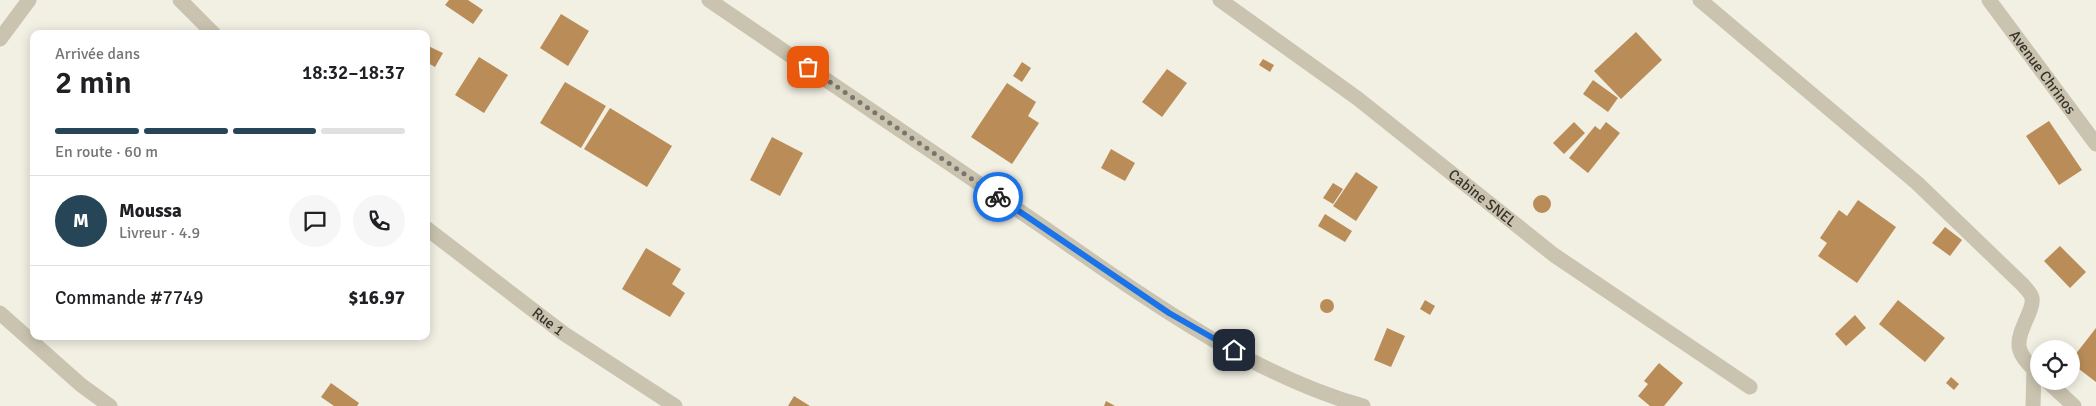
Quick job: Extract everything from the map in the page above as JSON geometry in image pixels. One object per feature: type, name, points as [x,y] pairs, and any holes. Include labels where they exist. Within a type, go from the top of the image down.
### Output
[{"type":"street","points":[[0,39],[29,0]]},
{"type":"street","points":[[180,0],[210,30]]},
{"type":"street","points":[[709,0],[1169,313],[1250,359],[1310,387],[1363,406]]},
{"type":"street","name":"Cabine SNEL","points":[[1220,0],[1357,98],[1554,255],[1750,387]]},
{"type":"street","points":[[1700,0],[1917,183],[2023,285],[2032,296],[2032,302],[2018,342],[2023,357],[2030,365]]},
{"type":"street","name":"Avenue Chrinos","points":[[1989,0],[2096,144]]},
{"type":"street","name":"Rue 1","points":[[430,231],[563,333],[675,406]]},
{"type":"street","points":[[0,313],[30,340]]},
{"type":"street","points":[[30,340],[81,385],[110,406]]},
{"type":"street","points":[[2033,406],[2034,390]]},
{"type":"street","points":[[2057,390],[2074,406]]},
{"type":"building","points":[[449,0],[468,0],[483,10],[473,24],[445,5]]},
{"type":"building","points":[[561,14],[589,31],[568,66],[540,48]]},
{"type":"building","points":[[1636,32],[1662,60],[1621,99],[1594,71]]},
{"type":"building","points":[[430,47],[443,53],[435,67],[430,64]]},
{"type":"building","points":[[479,57],[508,75],[484,113],[455,95]]},
{"type":"building","points":[[1263,59],[1274,65],[1270,72],[1259,65]]},
{"type":"building","points":[[1022,62],[1031,68],[1022,82],[1013,76]]},
{"type":"building","points":[[1167,69],[1187,83],[1162,117],[1142,102]]},
{"type":"building","points":[[1593,80],[1618,98],[1608,112],[1583,94]]},
{"type":"building","points":[[565,82],[606,106],[581,148],[540,123]]},
{"type":"building","points":[[1007,83],[1036,102],[1028,116],[1039,123],[1012,164],[971,137]]},
{"type":"building","points":[[610,108],[672,146],[647,187],[584,149]]},
{"type":"building","points":[[2049,121],[2082,170],[2059,185],[2026,136]]},
{"type":"building","points":[[1574,122],[1585,133],[1564,154],[1553,143]]},
{"type":"building","points":[[1606,122],[1620,133],[1588,173],[1569,158],[1595,126],[1600,130]]},
{"type":"building","points":[[772,137],[803,153],[780,196],[750,180]]},
{"type":"building","points":[[1111,149],[1135,163],[1125,181],[1101,168]]},
{"type":"building","points":[[1356,172],[1378,187],[1356,221],[1333,206]]},
{"type":"building","points":[[1333,183],[1343,189],[1333,204],[1323,198]]},
{"type":"building","points":[[1538,195],[1546,195],[1551,200],[1549,211],[1538,213],[1533,208],[1533,200]]},
{"type":"building","points":[[1858,200],[1896,227],[1857,283],[1818,256],[1827,243],[1820,238],[1839,210],[1847,216]]},
{"type":"building","points":[[1325,214],[1352,231],[1345,242],[1318,226]]},
{"type":"building","points":[[1945,227],[1962,240],[1950,256],[1932,243]]},
{"type":"building","points":[[2060,246],[2086,272],[2070,288],[2044,261]]},
{"type":"building","points":[[646,248],[681,269],[672,284],[685,293],[670,317],[622,289]]},
{"type":"building","points":[[1327,299],[1332,301],[1334,306],[1332,311],[1327,313],[1322,311],[1320,306],[1322,301]]},
{"type":"building","points":[[1425,300],[1435,306],[1430,315],[1420,309]]},
{"type":"building","points":[[1898,300],[1945,338],[1925,362],[1879,324]]},
{"type":"building","points":[[1855,315],[1866,328],[1846,346],[1835,334]]},
{"type":"building","points":[[1387,328],[1405,336],[1391,367],[1374,360]]},
{"type":"building","points":[[2096,328],[2096,382],[2080,370],[2080,348]]},
{"type":"building","points":[[1659,363],[1683,383],[1664,406],[1650,406],[1638,396],[1648,384],[1644,381]]},
{"type":"building","points":[[1951,377],[1959,384],[1954,390],[1946,383]]},
{"type":"building","points":[[331,383],[359,403],[357,406],[334,406],[321,397]]},
{"type":"building","points":[[794,396],[810,406],[788,406]]},
{"type":"building","points":[[1106,401],[1115,406],[1104,406]]},
{"type":"way so far","points":[[808,67],[998,197]]},
{"type":"route","points":[[998,197],[1169,313],[1234,350]]}]
